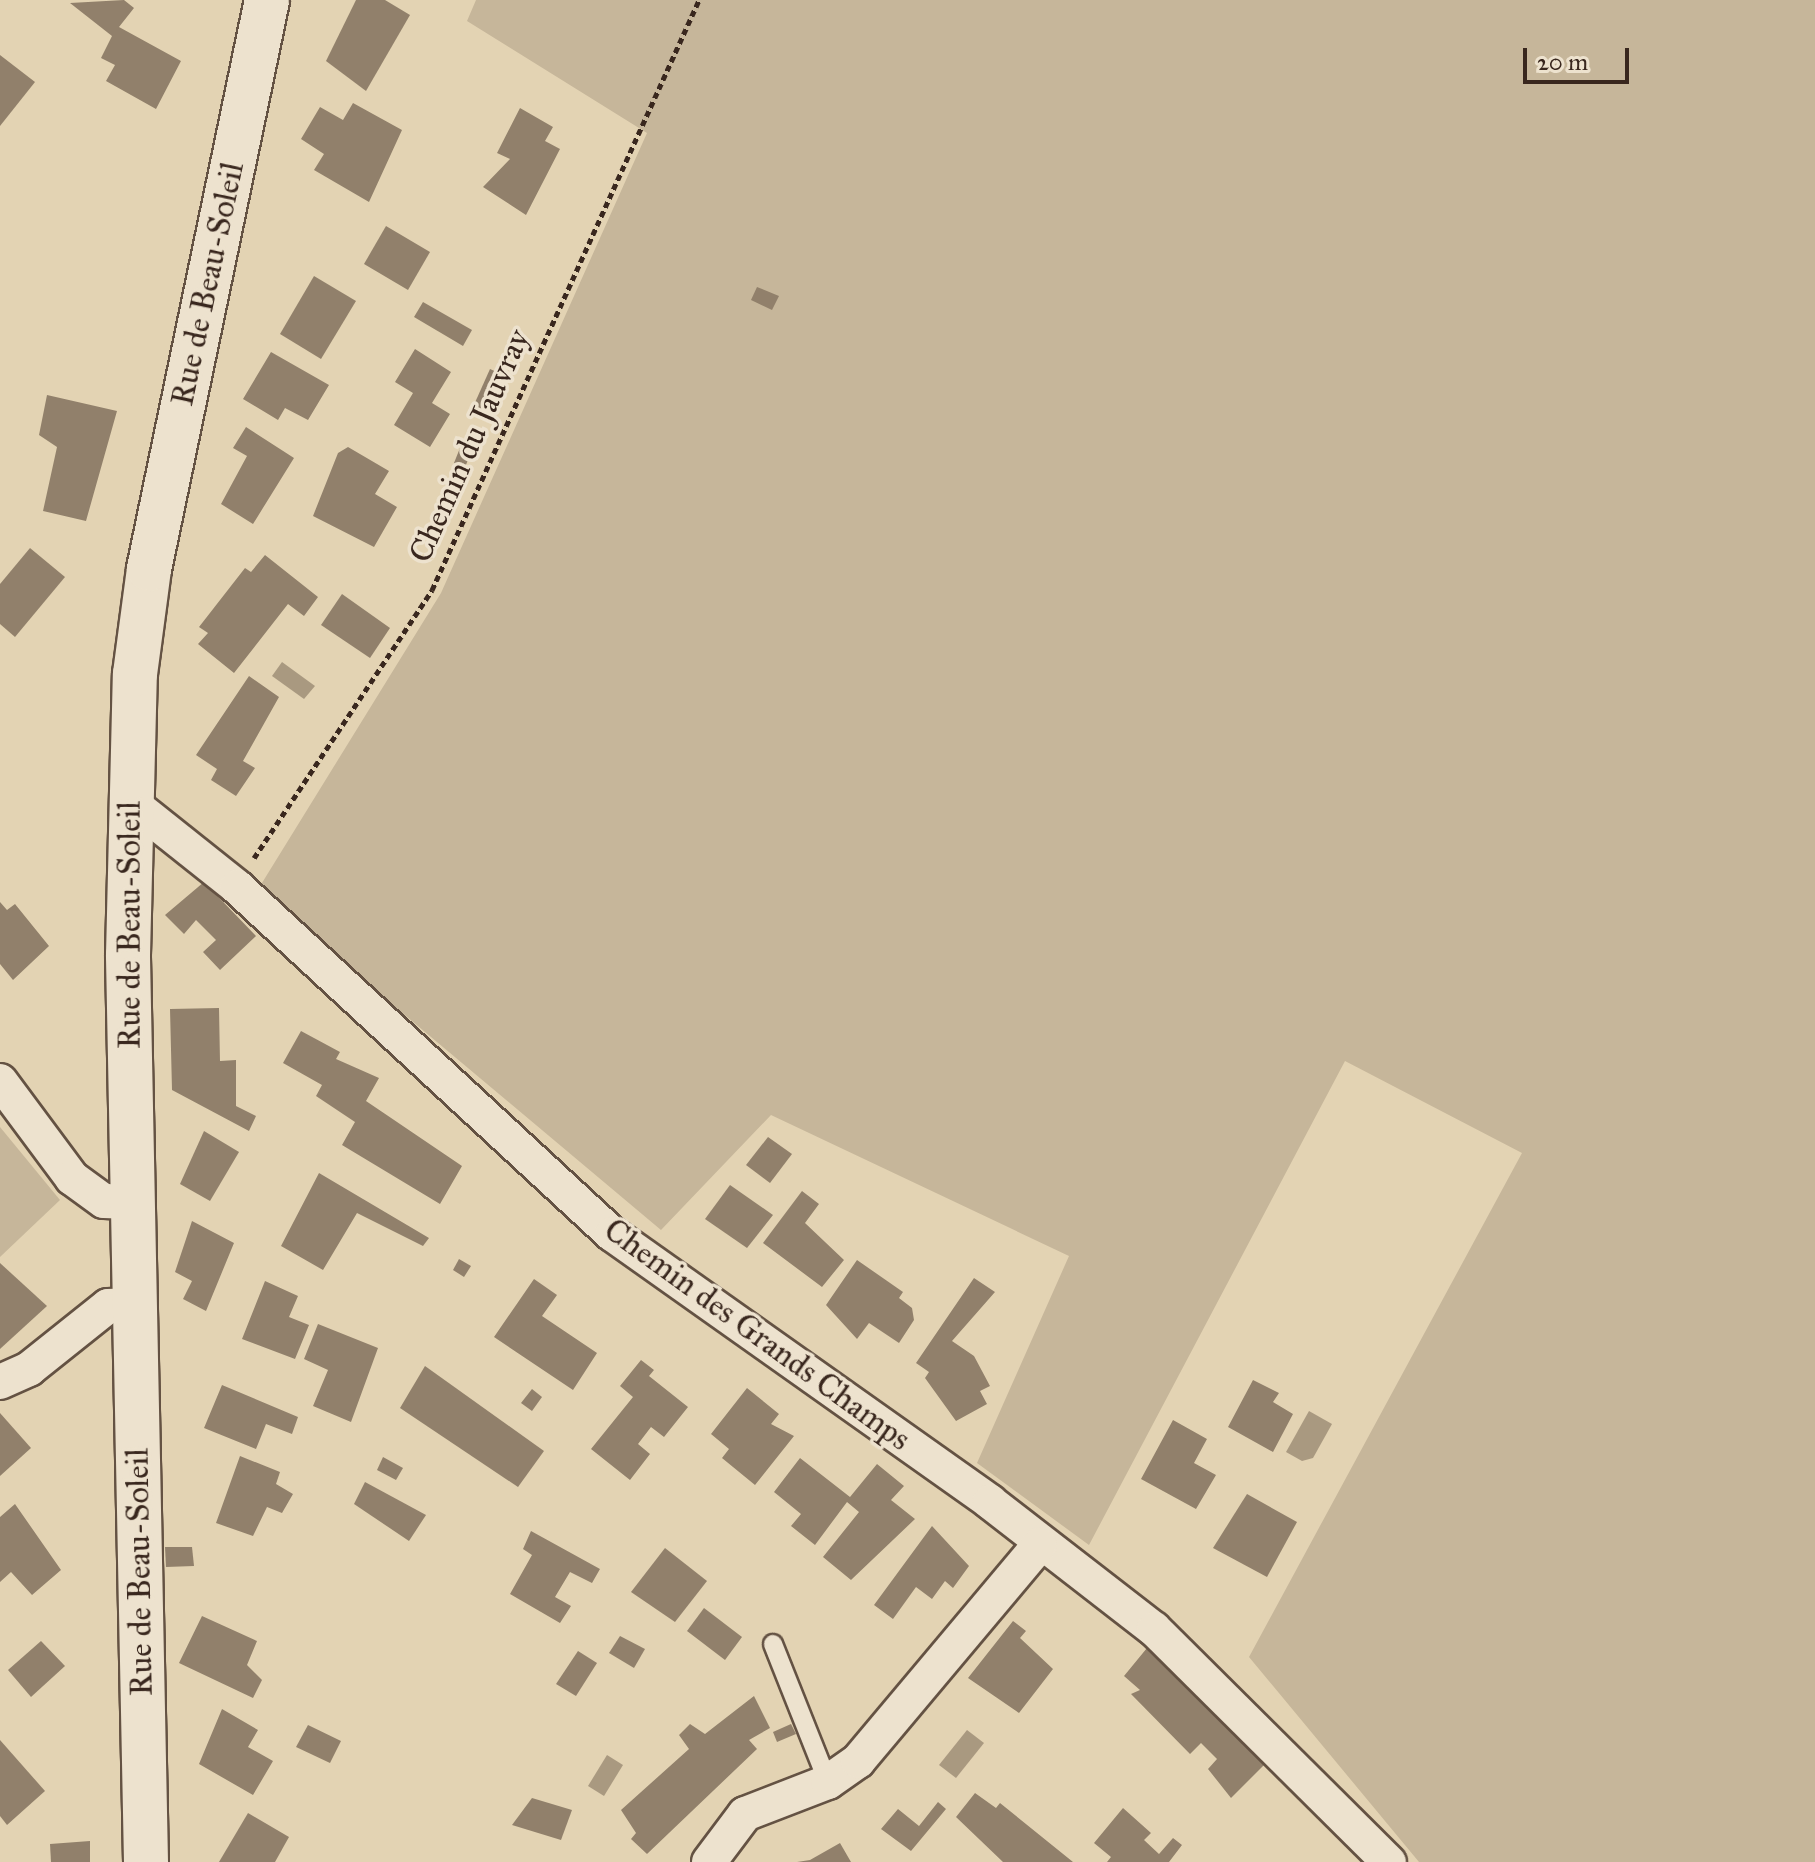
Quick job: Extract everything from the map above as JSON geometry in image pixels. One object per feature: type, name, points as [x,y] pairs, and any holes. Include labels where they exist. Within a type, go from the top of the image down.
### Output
[{"type":"street","name":"Rue de Beau-Soleil","points":[[146,1862],[131,1202],[129,801],[149,569],[267,0]]},
{"type":"street","name":"Chemin des Grands Champs","points":[[129,801],[237,887],[612,1234],[1154,1629],[1389,1862]]},
{"type":"street","points":[[0,1081],[72,1178],[104,1201],[131,1202]]},
{"type":"street","points":[[0,1382],[29,1369],[108,1306],[134,1305]]},
{"type":"street","points":[[709,1862],[745,1814],[828,1782],[858,1761],[1039,1545]]},
{"type":"lane","points":[[773,1644],[828,1782]]},
{"type":"path","name":"Chemin du Jauvray","points":[[237,887],[432,590],[699,0]]},
{"type":"shaded area","points":[[476,0],[1815,0],[1815,1862],[1419,1862],[1249,1657],[1522,1153],[1345,1061],[1089,1545],[977,1463],[1069,1256],[771,1115],[661,1230],[257,891],[441,593],[647,133],[467,21]]},
{"type":"shaded area","points":[[282,662],[315,686],[304,699],[272,676]]},
{"type":"shaded area","points":[[0,1127],[60,1200],[0,1257]]},
{"type":"shaded area","points":[[1309,1411],[1332,1424],[1313,1458],[1302,1461],[1286,1452]]},
{"type":"shaded area","points":[[967,1730],[984,1743],[956,1778],[939,1765]]},
{"type":"shaded area","points":[[607,1755],[623,1765],[604,1796],[588,1786]]},
{"type":"building","points":[[124,0],[134,8],[119,27],[181,61],[156,109],[106,81],[115,65],[101,58],[112,36],[70,3]]},
{"type":"building","points":[[356,0],[385,0],[410,15],[366,91],[326,61]]},
{"type":"building","points":[[0,55],[35,82],[0,126]]},
{"type":"building","points":[[353,103],[402,130],[369,202],[314,170],[324,154],[301,139],[320,107],[343,120]]},
{"type":"building","points":[[520,108],[553,127],[545,141],[560,149],[526,215],[483,187],[510,159],[497,153]]},
{"type":"building","points":[[386,226],[430,252],[408,290],[364,264]]},
{"type":"building","points":[[314,276],[356,301],[321,359],[280,334]]},
{"type":"building","points":[[757,287],[779,296],[772,310],[751,300]]},
{"type":"building","points":[[423,302],[472,330],[463,346],[414,317]]},
{"type":"building","points":[[415,349],[451,372],[432,403],[450,414],[430,447],[394,425],[413,393],[395,382]]},
{"type":"building","points":[[271,352],[329,385],[308,420],[285,408],[278,420],[243,399]]},
{"type":"building","points":[[490,369],[499,373],[485,411],[473,407]]},
{"type":"building","points":[[47,395],[117,411],[86,521],[43,511],[57,447],[39,435]]},
{"type":"building","points":[[246,427],[294,458],[253,524],[221,504],[247,456],[233,448]]},
{"type":"building","points":[[348,447],[389,471],[375,494],[397,507],[374,547],[313,516],[338,453]]},
{"type":"building","points":[[460,448],[471,452],[464,470],[454,463]]},
{"type":"building","points":[[30,548],[65,577],[15,637],[0,624],[0,584]]},
{"type":"building","points":[[265,555],[318,597],[304,616],[288,604],[234,673],[198,644],[208,633],[199,627],[245,568],[251,572]]},
{"type":"building","points":[[342,594],[390,628],[370,658],[321,625]]},
{"type":"building","points":[[249,676],[279,697],[243,761],[255,768],[236,796],[211,780],[217,769],[196,755]]},
{"type":"building","points":[[204,882],[256,936],[220,970],[203,952],[216,940],[196,920],[184,934],[165,915]]},
{"type":"building","points":[[0,902],[7,910],[15,904],[49,946],[13,980],[0,964]]},
{"type":"building","points":[[219,1008],[220,1061],[236,1060],[236,1106],[256,1116],[249,1131],[172,1090],[170,1009]]},
{"type":"building","points":[[301,1031],[340,1052],[336,1059],[379,1078],[366,1101],[462,1166],[440,1204],[342,1145],[355,1122],[316,1096],[322,1085],[283,1063]]},
{"type":"building","points":[[204,1131],[239,1152],[210,1201],[180,1184]]},
{"type":"building","points":[[768,1137],[792,1154],[770,1183],[746,1165]]},
{"type":"building","points":[[319,1173],[429,1238],[423,1246],[357,1213],[323,1270],[281,1246]]},
{"type":"building","points":[[730,1185],[773,1215],[747,1248],[705,1219]]},
{"type":"building","points":[[802,1191],[819,1204],[805,1223],[844,1260],[822,1287],[763,1243]]},
{"type":"building","points":[[192,1221],[234,1243],[206,1311],[183,1299],[192,1281],[175,1272]]},
{"type":"building","points":[[459,1259],[471,1266],[464,1277],[453,1270]]},
{"type":"building","points":[[857,1260],[903,1292],[899,1298],[912,1308],[914,1320],[899,1343],[869,1323],[857,1339],[826,1305]]},
{"type":"building","points":[[0,1263],[47,1306],[0,1349]]},
{"type":"building","points":[[974,1278],[995,1292],[952,1341],[974,1356],[990,1386],[980,1391],[987,1404],[956,1421],[925,1378],[929,1372],[916,1363]]},
{"type":"building","points":[[534,1279],[557,1295],[542,1316],[597,1353],[573,1390],[494,1337]]},
{"type":"building","points":[[265,1281],[298,1296],[289,1317],[309,1325],[295,1359],[242,1339]]},
{"type":"building","points":[[318,1324],[378,1348],[351,1422],[313,1406],[328,1370],[304,1359]]},
{"type":"building","points":[[641,1360],[654,1370],[649,1376],[688,1407],[664,1437],[651,1427],[638,1444],[650,1454],[630,1480],[591,1449],[633,1397],[620,1386]]},
{"type":"building","points":[[425,1366],[544,1451],[518,1487],[400,1408]]},
{"type":"building","points":[[1253,1380],[1279,1393],[1273,1402],[1293,1414],[1273,1452],[1228,1427]]},
{"type":"building","points":[[222,1385],[298,1417],[292,1434],[266,1424],[256,1449],[204,1428]]},
{"type":"building","points":[[747,1388],[779,1414],[771,1424],[794,1436],[755,1485],[722,1458],[729,1449],[711,1434]]},
{"type":"building","points":[[532,1389],[542,1397],[532,1411],[521,1403]]},
{"type":"building","points":[[0,1413],[31,1448],[0,1476]]},
{"type":"building","points":[[1173,1420],[1207,1439],[1194,1463],[1216,1475],[1196,1509],[1141,1479]]},
{"type":"building","points":[[240,1456],[280,1472],[276,1484],[293,1494],[282,1513],[267,1507],[253,1536],[216,1523]]},
{"type":"building","points":[[383,1457],[403,1468],[396,1480],[377,1470]]},
{"type":"building","points":[[800,1458],[850,1497],[877,1464],[904,1486],[891,1500],[915,1519],[851,1580],[823,1557],[859,1512],[847,1502],[815,1545],[791,1526],[801,1514],[774,1492]]},
{"type":"building","points":[[365,1482],[426,1515],[409,1541],[354,1504]]},
{"type":"building","points":[[1247,1494],[1297,1522],[1267,1577],[1213,1548]]},
{"type":"building","points":[[15,1504],[61,1570],[32,1595],[11,1572],[0,1582],[0,1517]]},
{"type":"building","points":[[932,1526],[969,1566],[953,1588],[945,1581],[932,1599],[916,1587],[893,1619],[874,1605]]},
{"type":"building","points":[[531,1531],[600,1569],[592,1583],[570,1572],[555,1597],[571,1606],[560,1623],[510,1594],[532,1555],[523,1549]]},
{"type":"building","points":[[165,1547],[192,1547],[194,1566],[166,1567]]},
{"type":"building","points":[[665,1548],[707,1581],[675,1622],[631,1592]]},
{"type":"building","points":[[704,1608],[742,1637],[725,1660],[687,1631]]},
{"type":"building","points":[[202,1616],[257,1641],[247,1665],[262,1680],[253,1698],[179,1663]]},
{"type":"building","points":[[1013,1621],[1026,1631],[1020,1638],[1053,1669],[1019,1713],[968,1678]]},
{"type":"building","points":[[620,1636],[645,1649],[634,1668],[609,1653]]},
{"type":"building","points":[[41,1641],[65,1666],[31,1697],[8,1670]]},
{"type":"building","points":[[1147,1648],[1267,1762],[1231,1798],[1208,1769],[1217,1759],[1201,1743],[1190,1754],[1131,1694],[1140,1690],[1124,1676]]},
{"type":"building","points":[[578,1651],[597,1663],[576,1696],[556,1684]]},
{"type":"building","points":[[754,1696],[770,1728],[749,1740],[757,1749],[647,1854],[631,1839],[636,1833],[621,1810],[689,1749],[679,1735],[690,1724],[705,1734]]},
{"type":"building","points":[[222,1709],[258,1730],[248,1747],[273,1761],[253,1795],[199,1764]]},
{"type":"building","points":[[791,1724],[796,1734],[777,1742],[773,1732]]},
{"type":"building","points":[[308,1725],[341,1741],[330,1763],[296,1747]]},
{"type":"building","points":[[0,1740],[45,1791],[7,1825],[0,1816]]},
{"type":"building","points":[[975,1793],[996,1808],[1000,1803],[1073,1862],[1003,1862],[956,1817]]},
{"type":"building","points":[[532,1798],[572,1810],[561,1840],[512,1825]]},
{"type":"building","points":[[938,1802],[946,1809],[911,1851],[881,1829],[898,1809],[919,1826]]},
{"type":"building","points":[[1123,1808],[1151,1833],[1144,1840],[1159,1854],[1173,1838],[1182,1845],[1169,1862],[1107,1862],[1111,1857],[1094,1843]]},
{"type":"building","points":[[248,1813],[289,1837],[275,1862],[219,1862]]},
{"type":"building","points":[[90,1841],[90,1862],[51,1862],[50,1844]]},
{"type":"building","points":[[840,1843],[851,1862],[797,1862],[810,1860]]}]
